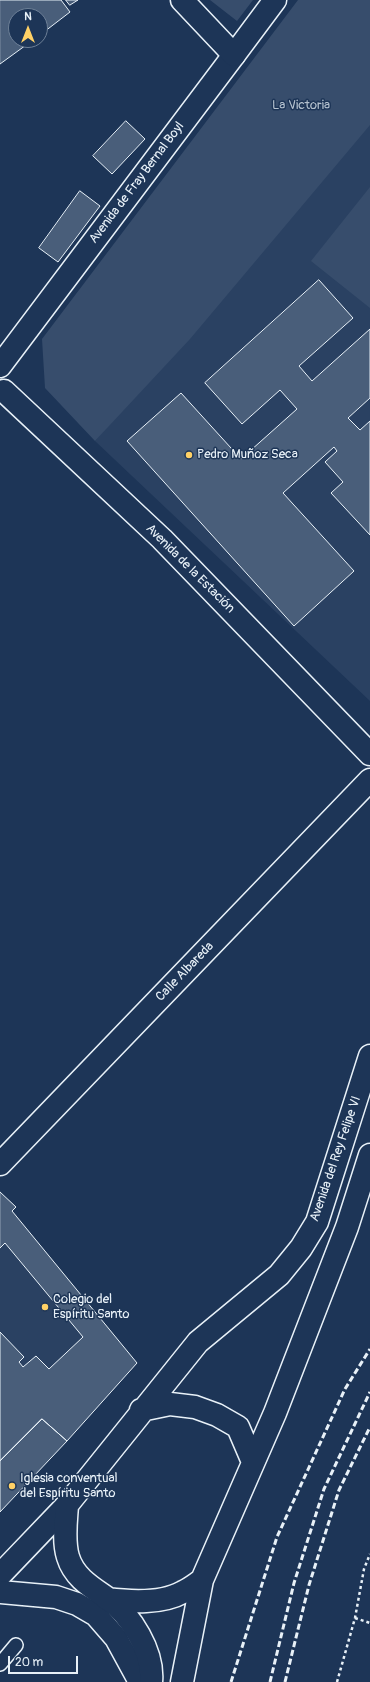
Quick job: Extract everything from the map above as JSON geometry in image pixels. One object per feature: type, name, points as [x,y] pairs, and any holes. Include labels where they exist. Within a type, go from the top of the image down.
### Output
[{"type":"street","points":[[182,0],[234,55]]},
{"type":"street","name":"Avenida de Fray Bernal Boyl","points":[[0,366],[275,0]]},
{"type":"street","points":[[0,366],[4,370],[7,381],[2,393]]},
{"type":"street","name":"Avenida de la Estación","points":[[2,393],[162,539],[370,754]]},
{"type":"street","name":"Calle Albareda","points":[[0,1164],[370,780]]},
{"type":"street","name":"Avenida del Rey Felipe VI","points":[[0,1575],[67,1505],[141,1410],[198,1342],[279,1275],[301,1248],[317,1222],[370,1056]]},
{"type":"street","points":[[182,1682],[202,1580],[275,1413],[347,1227],[370,1155]]},
{"type":"street","points":[[141,1410],[170,1404],[195,1407],[217,1415],[238,1427],[253,1462]]},
{"type":"street","points":[[67,1505],[66,1532],[68,1557],[80,1579],[101,1595],[129,1620],[146,1647],[151,1682]]},
{"type":"street","points":[[0,1592],[101,1595],[125,1601],[163,1598],[182,1593],[202,1580]]},
{"type":"street","points":[[0,1592],[56,1597],[77,1604],[96,1615],[116,1638],[140,1682]]},
{"type":"lane","points":[[0,1664],[16,1645]]},
{"type":"path","points":[[337,1682],[355,1618],[364,1569],[370,1554]]},
{"type":"path","points":[[355,1618],[370,1623]]},
{"type":"shaded area","points":[[370,124],[370,701],[95,441]]},
{"type":"shaded area","name":"Colegio del Espíritu Santo","points":[[0,1192],[16,1207],[12,1211],[137,1363],[0,1512]]},
{"type":"green space","points":[[210,0],[253,0],[237,21]]},
{"type":"green space","name":"La Victoria","points":[[298,0],[370,0],[370,125],[190,339],[95,441],[45,388],[42,339]]},
{"type":"green space","points":[[370,187],[370,308],[311,261]]},
{"type":"building","points":[[0,0],[61,0],[70,12],[48,29],[48,8],[8,8],[8,48],[22,48],[0,64]]},
{"type":"building","points":[[66,0],[78,0],[70,5]]},
{"type":"building","points":[[126,121],[145,139],[112,174],[93,156]]},
{"type":"building","points":[[80,191],[100,206],[58,262],[39,248]]},
{"type":"building","name":"Pedro Muñoz Seca","points":[[319,280],[353,318],[299,366],[312,381],[370,329],[370,398],[348,418],[360,430],[370,421],[370,535],[331,493],[343,482],[325,462],[337,451],[334,447],[283,493],[354,571],[294,626],[127,441],[181,393],[241,459],[297,409],[280,390],[242,424],[205,383]]},
{"type":"building","name":"Colegio del Espíritu Santo","points":[[0,1192],[16,1207],[12,1211],[137,1363],[67,1441],[42,1419],[0,1461],[0,1332],[24,1357],[19,1362],[23,1367],[36,1356],[49,1369],[83,1337],[5,1243],[0,1248]]},
{"type":"building","name":"Iglesia conventual del Espíritu Santo","points":[[42,1419],[67,1441],[0,1512],[0,1461]]},
{"type":"railway","points":[[231,1682],[277,1537],[345,1389],[370,1349]]},
{"type":"railway","points":[[270,1682],[294,1583],[324,1489],[370,1392]]},
{"type":"railway","points":[[285,1682],[309,1585],[339,1490],[370,1427]]},
{"type":"place","name":"Pedro Muñoz Seca","points":[[189,455]]},
{"type":"place","name":"Colegio del Espíritu Santo","points":[[45,1307]]},
{"type":"place","name":"Iglesia conventual del Espíritu Santo","points":[[12,1486]]}]
